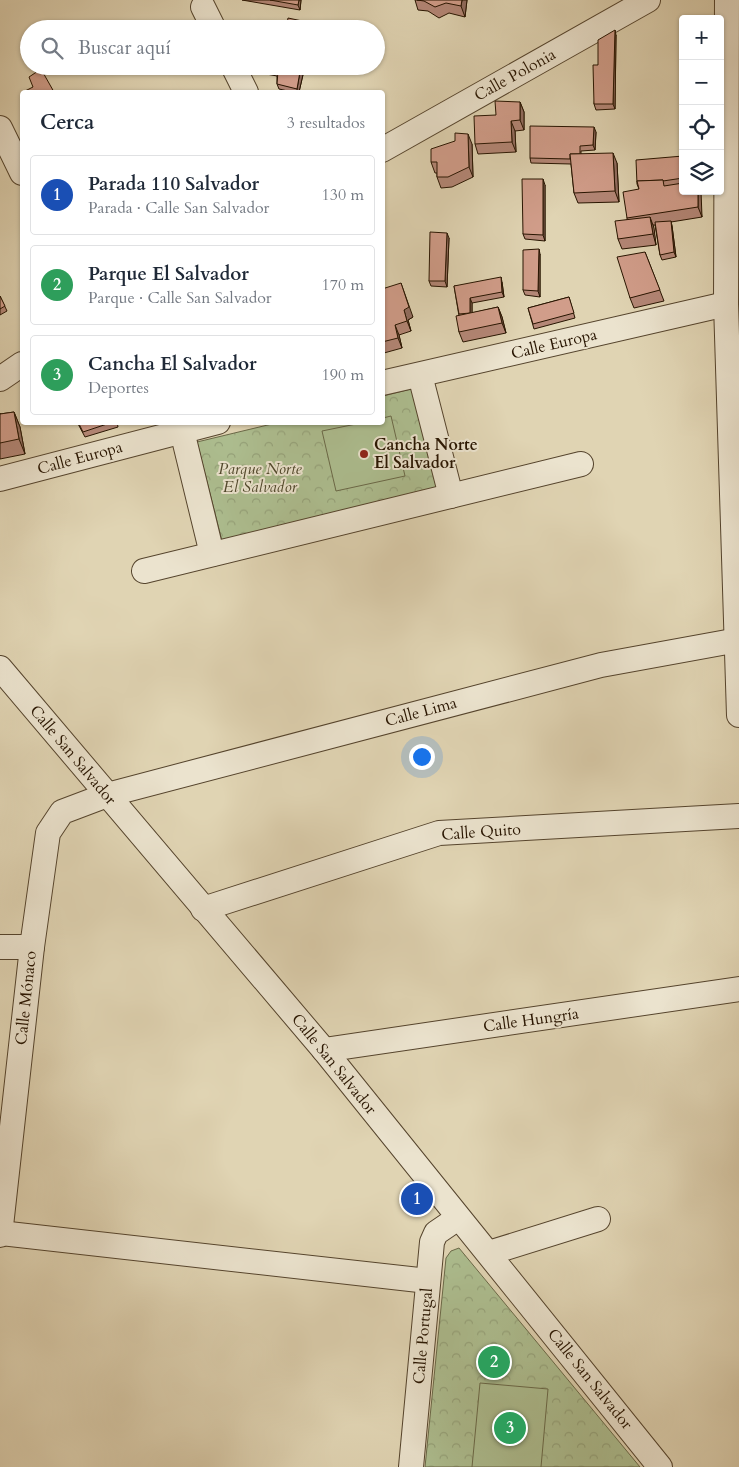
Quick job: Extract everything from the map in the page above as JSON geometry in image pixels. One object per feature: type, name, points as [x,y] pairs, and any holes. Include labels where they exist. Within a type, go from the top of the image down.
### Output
[{"type":"street","name":"Calle Polonia","points":[[385,148],[648,0]]},
{"type":"street","points":[[727,0],[726,304],[734,382],[739,715]]},
{"type":"street","points":[[203,7],[210,20]]},
{"type":"street","points":[[238,75],[245,90]]},
{"type":"street","points":[[0,128],[20,169]]},
{"type":"street","name":"Calle Europa","points":[[385,382],[726,304]]},
{"type":"street","points":[[0,378],[20,365]]},
{"type":"street","points":[[420,374],[451,496]]},
{"type":"street","name":"Calle Europa","points":[[0,479],[206,425]]},
{"type":"street","points":[[182,431],[212,554]]},
{"type":"street","points":[[144,571],[581,464]]},
{"type":"street","name":"Calle Lima","points":[[107,795],[601,664],[738,640]]},
{"type":"street","name":"Calle San Salvador","points":[[0,668],[324,1050],[660,1467]]},
{"type":"street","name":"Calle Mónaco","points":[[0,1234],[32,947],[48,833],[62,812],[107,795]]},
{"type":"street","name":"Calle Quito","points":[[204,909],[439,833],[739,816]]},
{"type":"street","points":[[0,946],[32,947]]},
{"type":"street","name":"Calle Hungría","points":[[324,1050],[739,989]]},
{"type":"street","name":"Calle Portugal","points":[[411,1467],[432,1242],[436,1234],[458,1218]]},
{"type":"street","points":[[489,1253],[598,1219]]},
{"type":"street","points":[[0,1234],[428,1281]]},
{"type":"green space","name":"Parque Norte El Salvador","points":[[415,388],[439,487],[222,541],[197,442],[268,425],[385,425],[385,396]]},
{"type":"green space","name":"Cancha Norte El Salvador","points":[[391,416],[405,476],[336,491],[322,431],[351,425],[385,425],[385,418]]},
{"type":"green space","points":[[459,1248],[640,1467],[425,1467],[446,1258],[451,1251]]},
{"type":"green space","points":[[480,1383],[548,1389],[541,1467],[472,1467]]},
{"type":"building","points":[[270,0],[299,0],[298,5]]},
{"type":"building","points":[[417,0],[462,0],[461,6],[446,3],[435,7],[424,1]]},
{"type":"building","points":[[615,30],[613,104],[594,104],[593,65],[598,65],[598,40]]},
{"type":"building","points":[[32,75],[44,75],[53,90],[27,90],[33,87],[29,77]]},
{"type":"building","points":[[278,75],[299,75],[297,89],[277,84]]},
{"type":"building","points":[[495,101],[520,102],[520,120],[511,121],[512,142],[475,144],[474,116],[496,115]]},
{"type":"building","points":[[530,126],[594,127],[593,145],[580,146],[580,154],[570,154],[570,159],[530,158]]},
{"type":"building","points":[[455,133],[468,134],[469,167],[448,177],[437,177],[437,162],[431,162],[431,149],[455,141]]},
{"type":"building","points":[[613,153],[615,191],[574,193],[570,154]]},
{"type":"building","points":[[679,156],[679,179],[637,181],[637,184],[636,160]]},
{"type":"building","points":[[522,179],[543,179],[543,235],[523,234]]},
{"type":"building","points":[[663,180],[664,186],[679,184],[679,195],[698,195],[698,207],[627,218],[623,192],[639,189],[637,181]]},
{"type":"building","points":[[650,217],[653,234],[618,239],[615,221]]},
{"type":"building","points":[[671,221],[674,252],[660,255],[655,222]]},
{"type":"building","points":[[430,232],[447,233],[445,281],[429,281]]},
{"type":"building","points":[[539,249],[538,291],[523,290],[523,250]]},
{"type":"building","points":[[645,252],[660,290],[630,298],[617,257]]},
{"type":"building","points":[[501,277],[502,292],[470,298],[470,313],[459,314],[454,286]]},
{"type":"building","points":[[401,283],[409,307],[404,310],[407,321],[395,325],[398,338],[385,341],[385,288]]},
{"type":"building","points":[[0,296],[5,306],[0,309]]},
{"type":"building","points":[[569,297],[574,313],[533,324],[528,308]]},
{"type":"building","points":[[498,307],[502,323],[459,332],[456,316]]},
{"type":"building","points":[[14,412],[19,439],[0,443],[0,414]]},
{"type":"building","points":[[80,425],[104,425],[83,432]]},
{"type":"place","name":"Cancha Norte El Salvador","points":[[364,454]]},
{"type":"place","name":"Parada 110 Salvador","points":[[417,1199]]},
{"type":"place","name":"Parque El Salvador","points":[[494,1362]]},
{"type":"place","name":"Cancha El Salvador","points":[[510,1428]]}]
